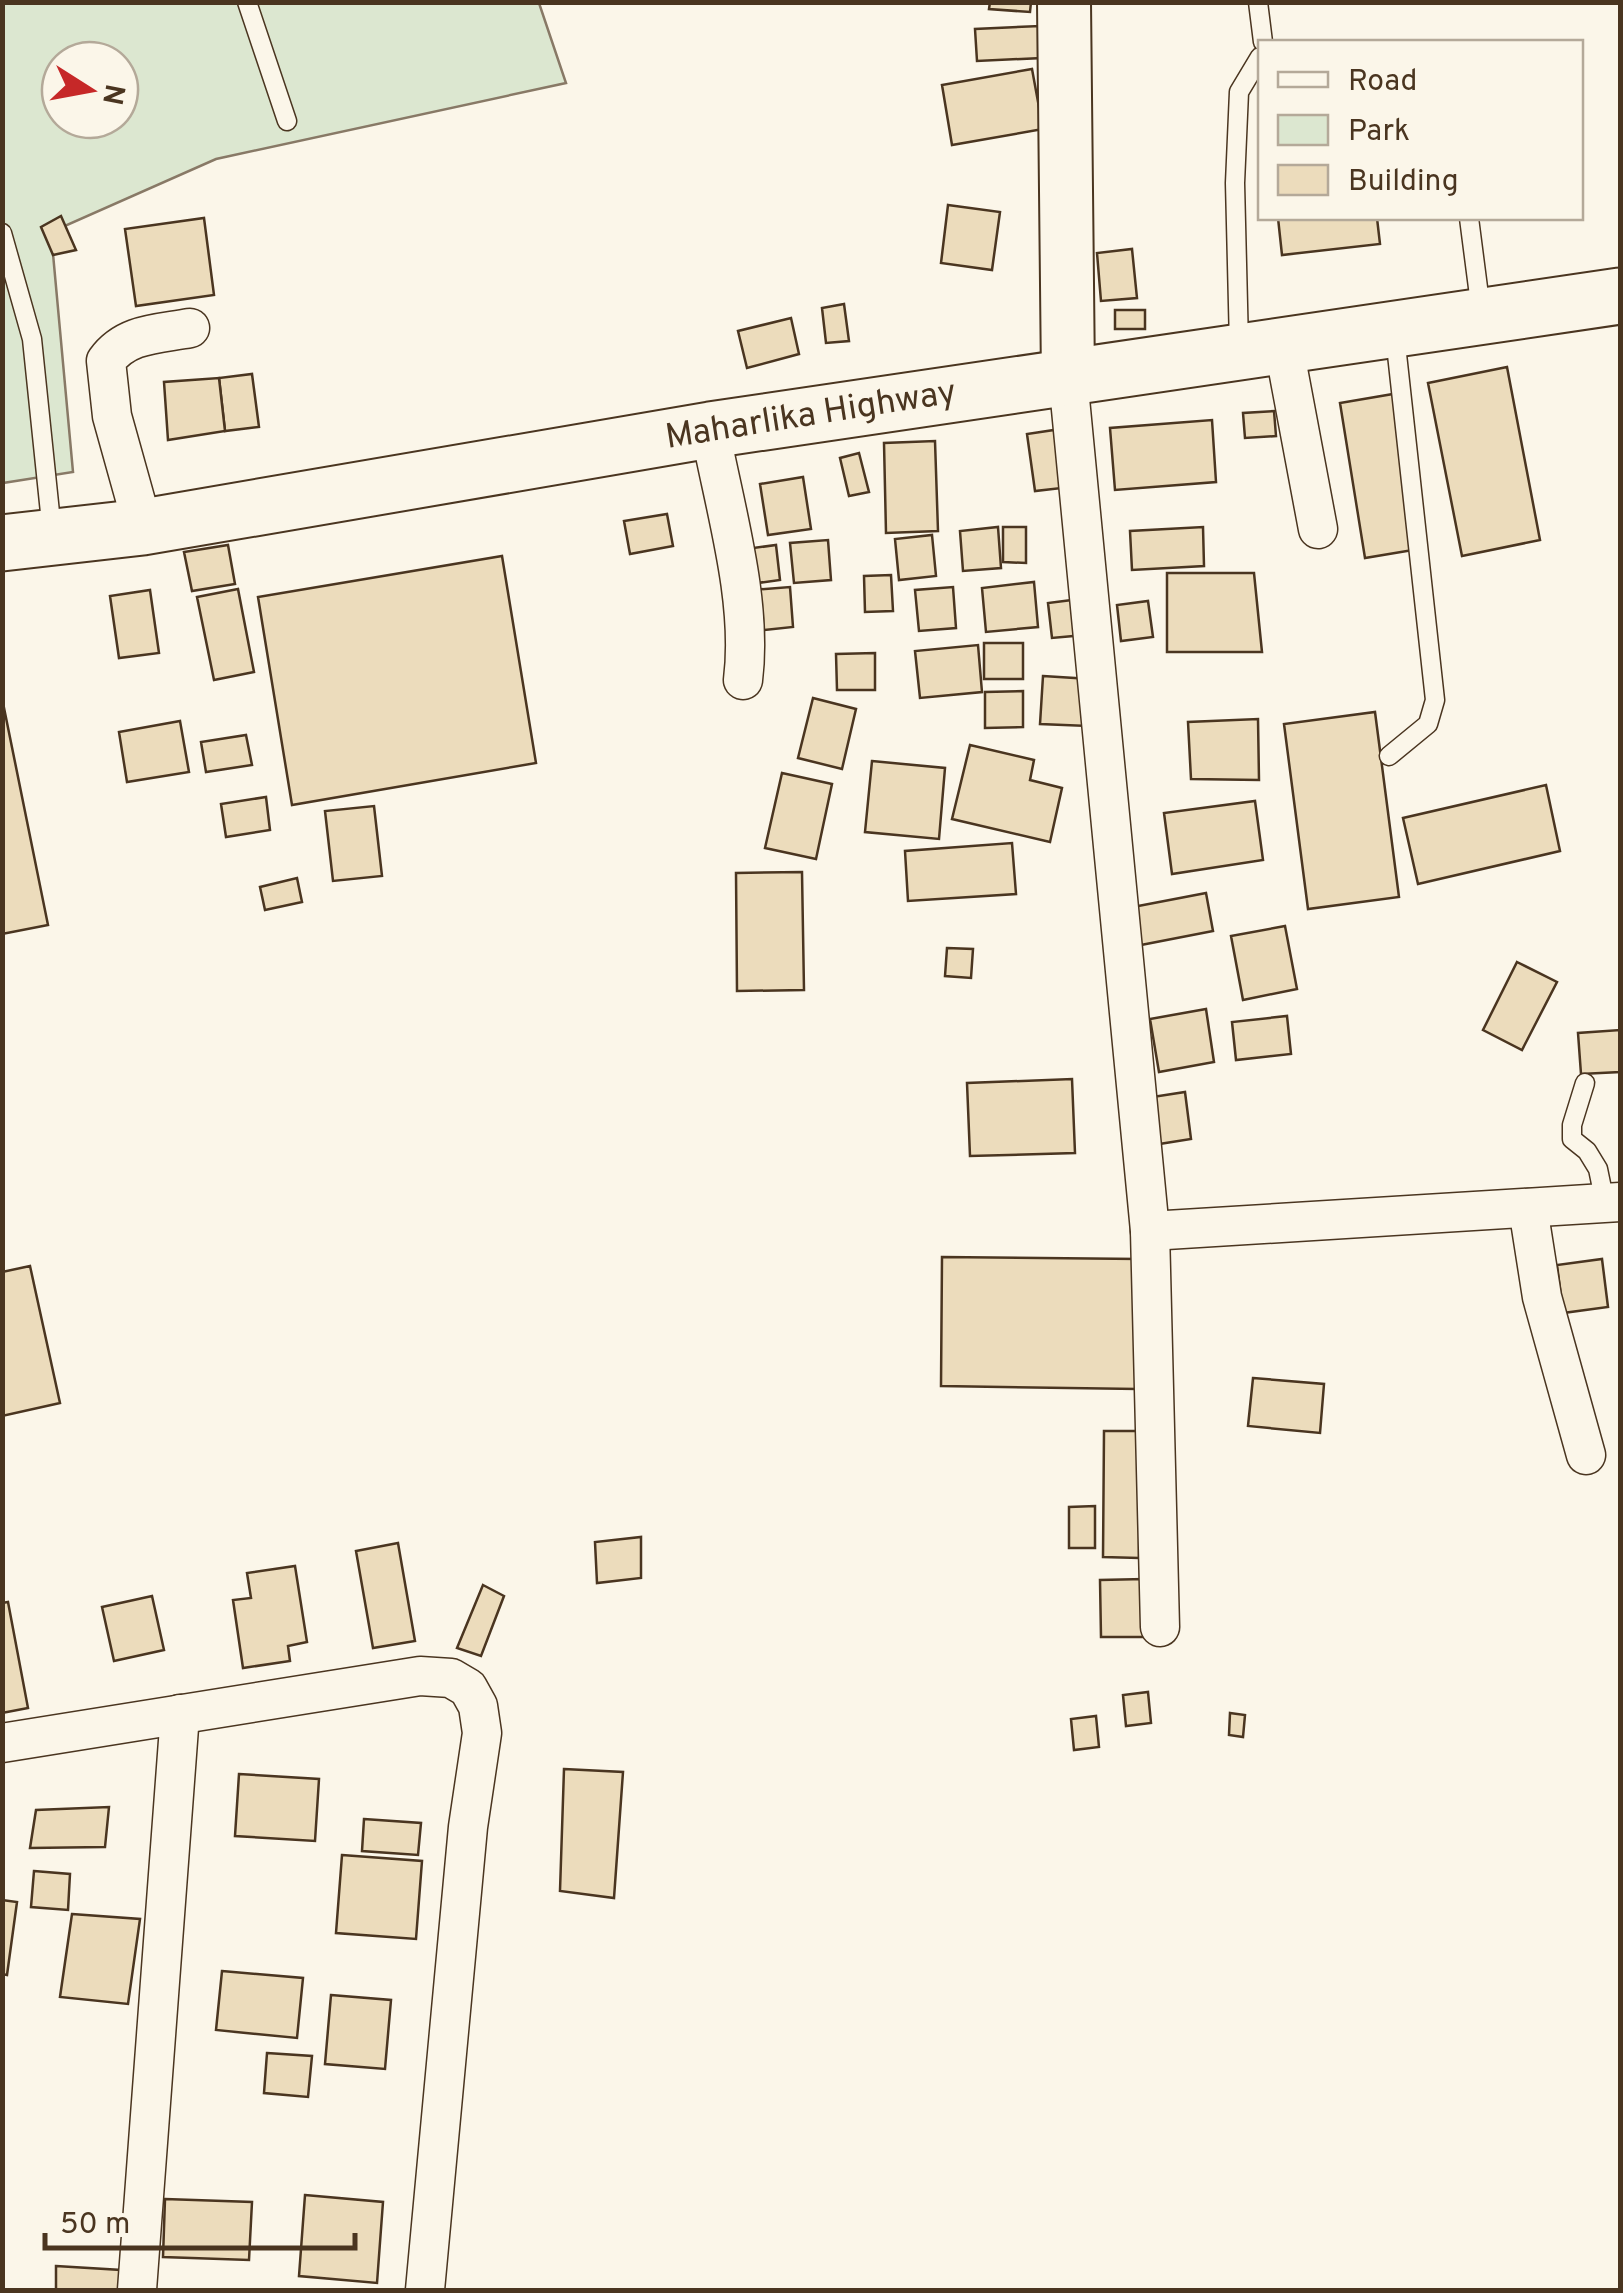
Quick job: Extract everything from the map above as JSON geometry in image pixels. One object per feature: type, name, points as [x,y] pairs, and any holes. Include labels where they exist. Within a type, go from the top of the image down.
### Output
[{"type":"highway","name":"Maharlika Highway","points":[[28,540],[142,526],[710,430],[1620,296]]},
{"type":"street","points":[[1064,2],[1068,378],[1150,1232],[1160,1627]]},
{"type":"street","points":[[142,526],[112,416],[106,360],[127,339],[190,328]]},
{"type":"street","points":[[1262,351],[1318,529]]},
{"type":"street","points":[[710,430],[740,590],[746,650],[743,680]]},
{"type":"street","points":[[1150,1232],[1613,1202]]},
{"type":"street","points":[[1528,1208],[1542,1298],[1586,1455]]},
{"type":"street","points":[[2,1743],[420,1676],[451,1678],[474,1696],[482,1733],[468,1827],[425,2290]]},
{"type":"street","points":[[136,2290],[180,1714]]},
{"type":"lane","points":[[247,2],[287,122]]},
{"type":"lane","points":[[1258,2],[1263,40]]},
{"type":"lane","points":[[1258,60],[1239,92],[1235,183],[1262,351]]},
{"type":"lane","points":[[1470,220],[1482,316]]},
{"type":"lane","points":[[2,233],[32,339],[28,540]]},
{"type":"lane","points":[[1388,756],[1428,724],[1435,700],[1394,330]]},
{"type":"lane","points":[[1585,1083],[1572,1125],[1572,1139],[1588,1152],[1613,1202]]},
{"type":"green space","points":[[3,3],[539,3],[566,83],[216,159],[51,232],[73,472],[3,483]]},
{"type":"building","points":[[990,2],[1031,2],[1030,12],[989,9]]},
{"type":"building","points":[[1040,26],[1042,58],[977,61],[975,29]]},
{"type":"building","points":[[1032,69],[1043,129],[952,145],[942,85]]},
{"type":"building","points":[[948,205],[1000,212],[992,270],[941,263]]},
{"type":"building","points":[[61,216],[76,250],[53,255],[41,227]]},
{"type":"building","points":[[204,218],[214,295],[136,306],[125,229]]},
{"type":"building","points":[[1278,220],[1377,220],[1380,244],[1282,255]]},
{"type":"building","points":[[1132,249],[1137,298],[1101,301],[1097,253]]},
{"type":"building","points":[[844,304],[849,341],[826,343],[822,308]]},
{"type":"building","points":[[1115,310],[1145,310],[1145,329],[1115,329]]},
{"type":"building","points":[[791,318],[799,354],[747,368],[738,331]]},
{"type":"building","points":[[1507,367],[1540,540],[1462,556],[1428,383]]},
{"type":"building","points":[[252,374],[259,427],[225,431],[219,378]]},
{"type":"building","points":[[219,378],[225,431],[168,440],[164,382]]},
{"type":"building","points":[[1393,394],[1419,549],[1365,558],[1340,403]]},
{"type":"building","points":[[1274,411],[1276,436],[1245,438],[1243,413]]},
{"type":"building","points":[[1212,420],[1216,482],[1115,490],[1110,428]]},
{"type":"building","points":[[1054,430],[1062,488],[1035,491],[1027,434]]},
{"type":"building","points":[[935,441],[938,531],[886,533],[884,443]]},
{"type":"building","points":[[859,453],[869,492],[849,496],[840,458]]},
{"type":"building","points":[[803,477],[811,529],[768,535],[760,484]]},
{"type":"building","points":[[667,514],[673,546],[630,554],[624,521]]},
{"type":"building","points":[[998,527],[1001,568],[963,571],[960,531]]},
{"type":"building","points":[[1003,527],[1026,527],[1026,563],[1003,562]]},
{"type":"building","points":[[1203,527],[1204,566],[1132,570],[1130,531]]},
{"type":"building","points":[[932,535],[936,576],[899,580],[895,539]]},
{"type":"building","points":[[828,540],[831,580],[794,583],[790,543]]},
{"type":"building","points":[[228,545],[235,584],[192,591],[184,552]]},
{"type":"building","points":[[776,545],[780,580],[750,584],[746,549]]},
{"type":"building","points":[[502,556],[536,763],[292,805],[258,597]]},
{"type":"building","points":[[1167,573],[1254,573],[1262,652],[1167,652]]},
{"type":"building","points":[[891,575],[893,611],[865,612],[864,576]]},
{"type":"building","points":[[1034,582],[1038,627],[986,632],[982,588]]},
{"type":"building","points":[[790,587],[793,627],[756,631],[752,590]]},
{"type":"building","points":[[953,587],[956,628],[919,631],[915,590]]},
{"type":"building","points":[[238,589],[254,672],[214,680],[197,597]]},
{"type":"building","points":[[150,590],[159,653],[119,658],[110,596]]},
{"type":"building","points":[[1080,599],[1084,635],[1052,638],[1048,603]]},
{"type":"building","points":[[1148,601],[1153,637],[1121,641],[1117,605]]},
{"type":"building","points":[[984,643],[1023,643],[1023,679],[984,679]]},
{"type":"building","points":[[978,645],[982,692],[920,698],[915,651]]},
{"type":"building","points":[[875,653],[875,690],[837,690],[836,654]]},
{"type":"building","points":[[1043,676],[1090,679],[1088,726],[1040,724]]},
{"type":"building","points":[[1023,691],[1023,727],[985,728],[985,692]]},
{"type":"building","points":[[2,698],[48,925],[2,934]]},
{"type":"building","points":[[813,698],[856,709],[842,769],[798,758]]},
{"type":"building","points":[[1375,712],[1399,897],[1308,909],[1284,724]]},
{"type":"building","points":[[1258,719],[1259,780],[1191,779],[1188,722]]},
{"type":"building","points":[[180,721],[189,772],[127,782],[119,732]]},
{"type":"building","points":[[246,735],[252,765],[206,772],[201,742]]},
{"type":"building","points":[[970,745],[1034,760],[1030,780],[1062,788],[1050,842],[952,819]]},
{"type":"building","points":[[872,761],[945,768],[939,839],[865,832]]},
{"type":"building","points":[[782,773],[832,784],[816,859],[765,848]]},
{"type":"building","points":[[1546,785],[1560,851],[1418,884],[1403,818]]},
{"type":"building","points":[[266,797],[270,830],[226,837],[221,804]]},
{"type":"building","points":[[1255,801],[1263,860],[1172,874],[1164,813]]},
{"type":"building","points":[[374,806],[382,876],[333,881],[325,811]]},
{"type":"building","points":[[1012,843],[1016,894],[908,901],[905,851]]},
{"type":"building","points":[[802,872],[804,990],[737,991],[736,873]]},
{"type":"building","points":[[297,878],[302,902],[265,910],[260,887]]},
{"type":"building","points":[[1206,893],[1213,931],[1141,945],[1133,907]]},
{"type":"building","points":[[1285,926],[1297,989],[1243,1000],[1231,936]]},
{"type":"building","points":[[947,948],[973,949],[971,978],[945,976]]},
{"type":"building","points":[[1517,962],[1557,982],[1522,1050],[1483,1030]]},
{"type":"building","points":[[1206,1009],[1214,1062],[1159,1072],[1150,1019]]},
{"type":"building","points":[[1287,1016],[1291,1054],[1236,1060],[1232,1022]]},
{"type":"building","points":[[1620,1030],[1620,1072],[1581,1074],[1578,1033]]},
{"type":"building","points":[[1072,1079],[1075,1153],[970,1156],[967,1083]]},
{"type":"building","points":[[1185,1092],[1191,1139],[1153,1145],[1146,1098]]},
{"type":"building","points":[[942,1257],[1139,1259],[1137,1389],[941,1386]]},
{"type":"building","points":[[1602,1259],[1608,1307],[1563,1313],[1557,1265]]},
{"type":"building","points":[[30,1266],[60,1403],[2,1416],[2,1272]]},
{"type":"building","points":[[1253,1378],[1324,1384],[1320,1433],[1248,1426]]},
{"type":"building","points":[[1104,1431],[1140,1431],[1139,1558],[1103,1557]]},
{"type":"building","points":[[1095,1506],[1095,1548],[1069,1548],[1069,1507]]},
{"type":"building","points":[[641,1537],[641,1578],[597,1583],[595,1542]]},
{"type":"building","points":[[398,1543],[415,1641],[373,1648],[356,1551]]},
{"type":"building","points":[[295,1566],[307,1642],[288,1646],[290,1661],[243,1668],[233,1600],[251,1598],[247,1573]]},
{"type":"building","points":[[1144,1579],[1145,1637],[1101,1637],[1100,1580]]},
{"type":"building","points":[[483,1585],[504,1596],[481,1656],[457,1648]]},
{"type":"building","points":[[152,1596],[164,1650],[114,1661],[102,1607]]},
{"type":"building","points":[[8,1602],[28,1708],[2,1713],[2,1603]]},
{"type":"building","points":[[1148,1692],[1151,1723],[1126,1726],[1123,1695]]},
{"type":"building","points":[[1230,1713],[1245,1715],[1243,1737],[1229,1735]]},
{"type":"building","points":[[1096,1716],[1099,1747],[1074,1750],[1071,1719]]},
{"type":"building","points":[[564,1769],[623,1772],[614,1898],[560,1891]]},
{"type":"building","points":[[239,1774],[319,1779],[315,1841],[235,1836]]},
{"type":"building","points":[[109,1807],[105,1847],[30,1848],[36,1810]]},
{"type":"building","points":[[364,1819],[421,1823],[418,1855],[362,1851]]},
{"type":"building","points":[[342,1855],[422,1861],[416,1939],[336,1933]]},
{"type":"building","points":[[34,1871],[70,1874],[68,1910],[31,1907]]},
{"type":"building","points":[[2,1900],[17,1902],[7,1975],[2,1974]]},
{"type":"building","points":[[72,1914],[140,1919],[128,2004],[60,1997]]},
{"type":"building","points":[[222,1971],[303,1978],[297,2038],[216,2030]]},
{"type":"building","points":[[331,1995],[391,2000],[385,2069],[325,2064]]},
{"type":"building","points":[[267,2053],[312,2056],[308,2097],[264,2093]]},
{"type":"building","points":[[305,2195],[383,2202],[377,2283],[299,2276]]},
{"type":"building","points":[[165,2199],[252,2202],[249,2260],[163,2257]]},
{"type":"building","points":[[56,2266],[121,2270],[119,2290],[56,2290]]}]
